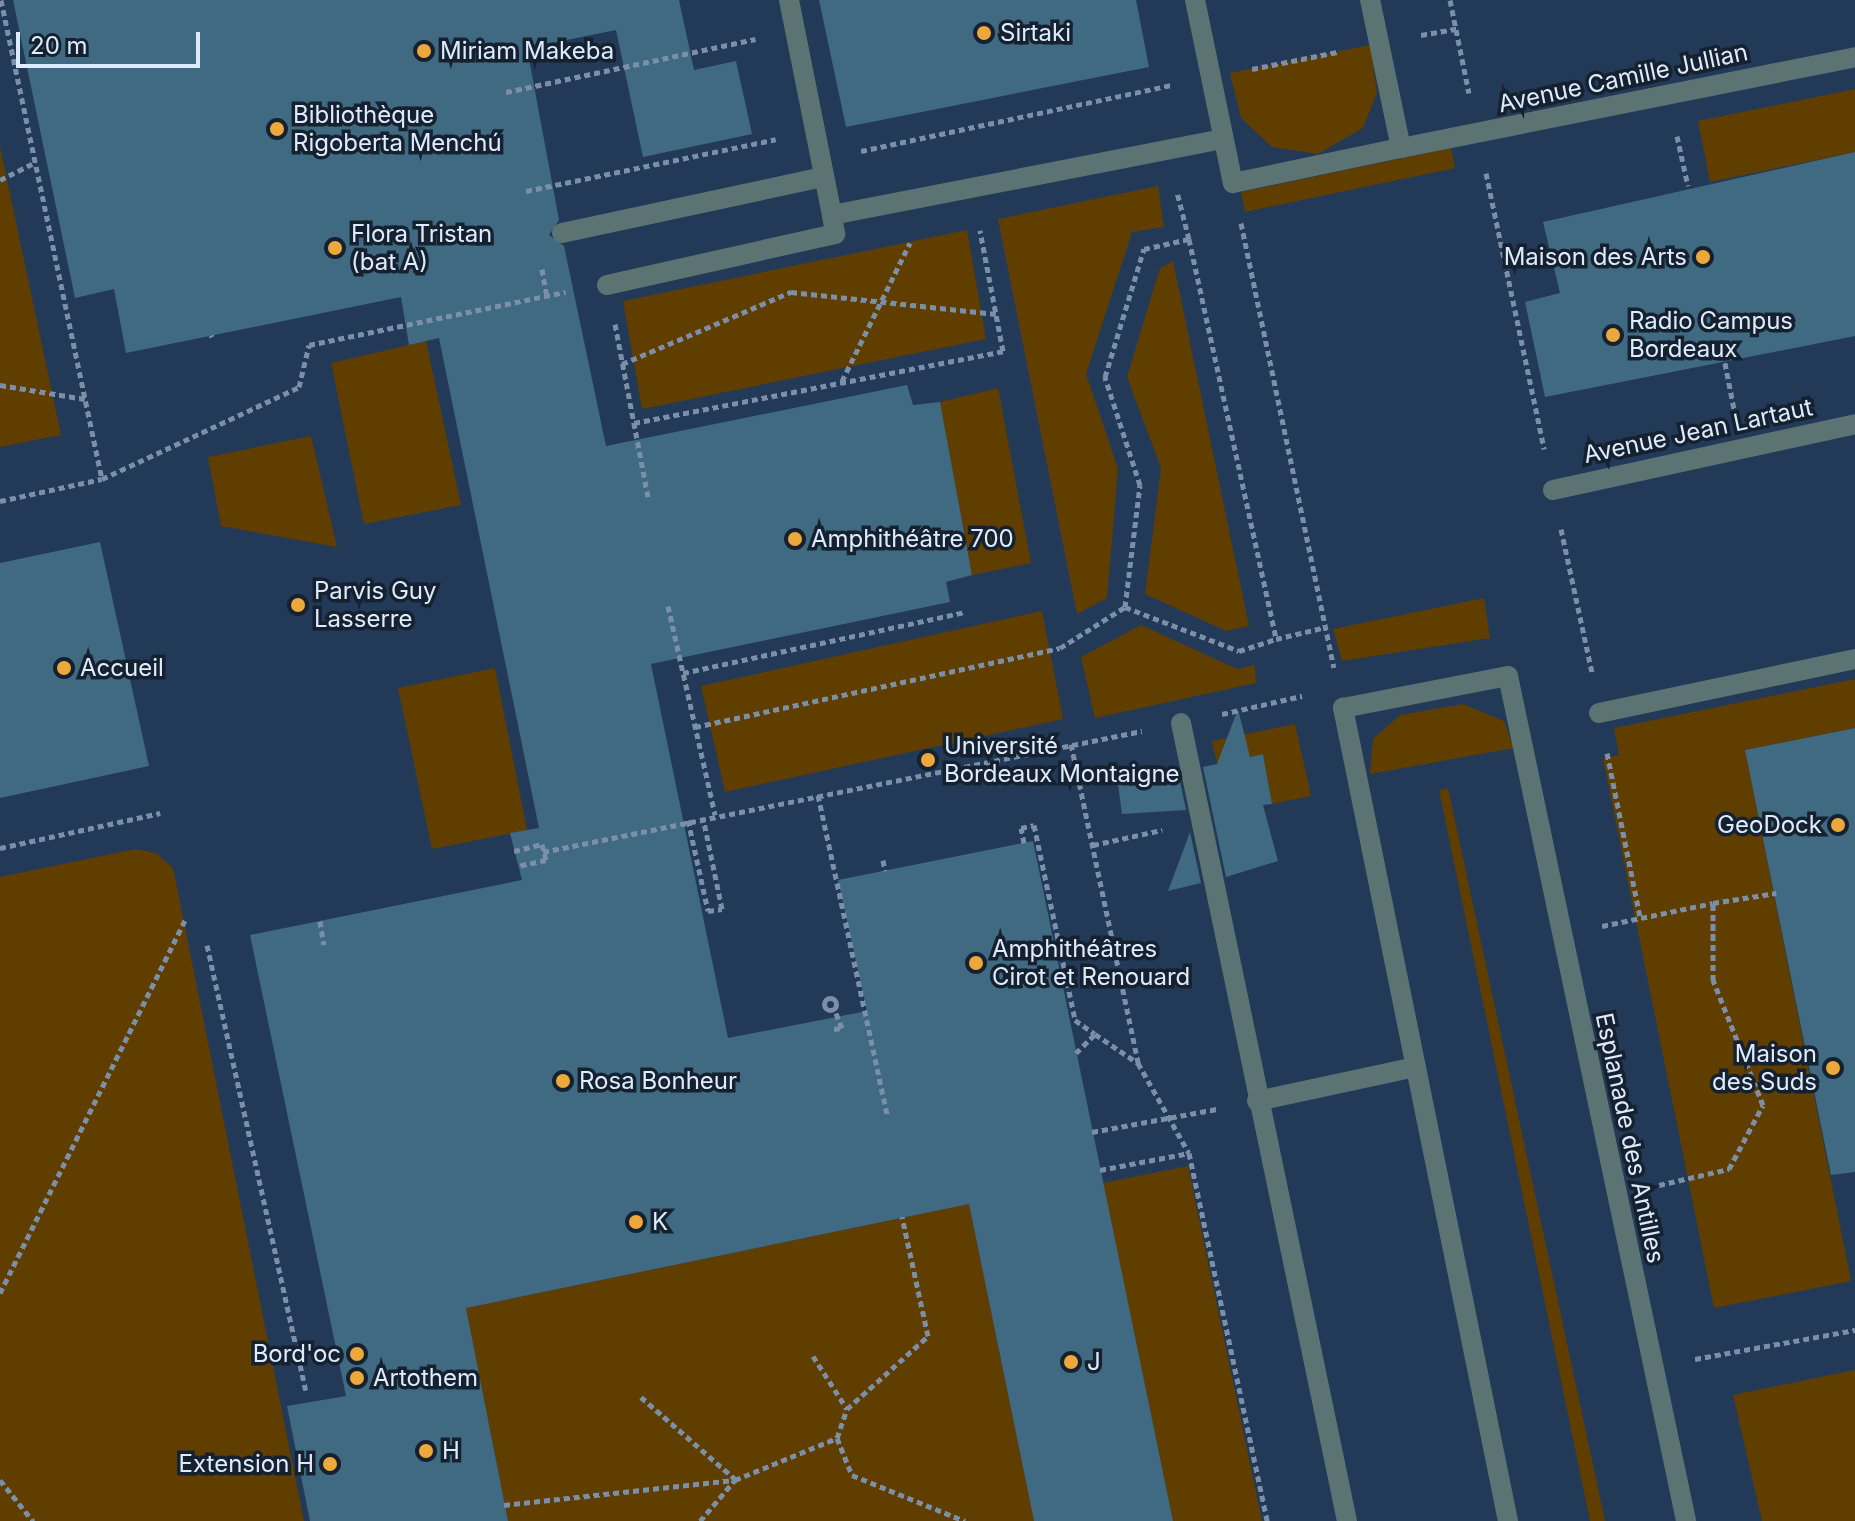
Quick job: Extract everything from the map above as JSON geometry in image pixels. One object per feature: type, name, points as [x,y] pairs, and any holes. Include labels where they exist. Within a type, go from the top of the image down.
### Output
[{"type":"street","points":[[607,285],[835,234],[789,0]]},
{"type":"street","points":[[1195,0],[1233,183],[1401,148],[1370,0]]},
{"type":"street","name":"Avenue Camille Jullian","points":[[1401,148],[1855,57]]},
{"type":"street","points":[[832,215],[1223,139]]},
{"type":"street","points":[[562,233],[822,168]]},
{"type":"street","name":"Avenue Jean Lartaut","points":[[1553,490],[1740,446],[1855,424]]},
{"type":"street","points":[[1599,713],[1855,659]]},
{"type":"street","name":"Esplanade des Antilles","points":[[1341,698],[1508,676],[1686,1521]]},
{"type":"street","points":[[1341,698],[1508,1521]]},
{"type":"street","points":[[1181,723],[1257,1101],[1347,1521]]},
{"type":"street","points":[[1257,1101],[1415,1067]]},
{"type":"path","points":[[1,0],[102,479]]},
{"type":"path","points":[[1450,0],[1640,917],[1776,893]]},
{"type":"path","points":[[506,92],[795,30]]},
{"type":"path","points":[[822,168],[959,130],[1379,43]]},
{"type":"path","points":[[1669,95],[1688,186]]},
{"type":"path","points":[[634,423],[1003,351],[959,130]]},
{"type":"path","points":[[526,191],[815,131]]},
{"type":"path","points":[[1167,148],[1276,639]]},
{"type":"path","points":[[0,180],[36,162]]},
{"type":"path","points":[[543,852],[1071,744],[1341,698],[1233,183]]},
{"type":"path","points":[[1125,607],[1140,485],[1105,377],[1144,249],[1189,239]]},
{"type":"path","points":[[841,382],[911,242]]},
{"type":"path","points":[[542,268],[547,296]]},
{"type":"path","points":[[607,285],[648,497]]},
{"type":"path","points":[[0,501],[102,479],[299,387],[309,345],[574,291]]},
{"type":"path","points":[[622,364],[791,292],[996,314]]},
{"type":"path","points":[[1723,353],[1740,446]]},
{"type":"path","points":[[0,385],[85,399]]},
{"type":"path","points":[[668,606],[715,815]]},
{"type":"path","points":[[1125,607],[1239,651],[1326,627]]},
{"type":"path","points":[[695,727],[1060,648],[1125,607]]},
{"type":"path","points":[[683,673],[964,612]]},
{"type":"path","points":[[1071,744],[1138,1063],[1189,1153],[1267,1521]]},
{"type":"path","points":[[818,795],[888,1118]]},
{"type":"path","points":[[0,848],[160,813]]},
{"type":"path","points":[[688,820],[708,911],[722,909],[703,817]]},
{"type":"path","points":[[1024,843],[1021,828],[1034,825],[1075,1020],[1138,1063]]},
{"type":"path","points":[[1093,845],[1165,830]]},
{"type":"path","points":[[514,851],[542,844],[546,860],[518,866]]},
{"type":"path","points":[[883,860],[885,871]]},
{"type":"path","points":[[1616,1194],[1729,1169],[1763,1105],[1713,980],[1713,903]]},
{"type":"path","points":[[0,1293],[186,918]]},
{"type":"path","points":[[320,921],[324,945]]},
{"type":"path","points":[[207,945],[306,1390]]},
{"type":"path","points":[[834,1008],[842,1028],[834,1029]]},
{"type":"path","points":[[1076,1053],[1095,1034]]},
{"type":"path","points":[[1092,1132],[1170,1118]]},
{"type":"path","points":[[1100,1170],[1189,1153]]},
{"type":"path","points":[[902,1217],[928,1336],[847,1409],[837,1438],[852,1475],[965,1521]]},
{"type":"path","points":[[1652,1367],[1855,1330]]},
{"type":"path","points":[[813,1356],[847,1409]]},
{"type":"path","points":[[641,1397],[735,1480]]},
{"type":"path","points":[[504,1505],[735,1480],[837,1438]]},
{"type":"path","points":[[0,1480],[33,1521]]},
{"type":"path","points":[[700,1521],[735,1480]]},
{"type":"shaded area","points":[[1370,45],[1377,93],[1363,128],[1318,154],[1272,147],[1241,118],[1230,73]]},
{"type":"shaded area","points":[[1855,89],[1855,152],[1710,182],[1698,121]]},
{"type":"shaded area","points":[[0,147],[61,435],[0,447]]},
{"type":"shaded area","points":[[1451,148],[1455,168],[1245,212],[1241,192]]},
{"type":"shaded area","points":[[1158,186],[1164,227],[1132,232],[1086,374],[1118,469],[1107,598],[1077,614],[998,219]]},
{"type":"shaded area","points":[[967,230],[986,339],[642,409],[623,301]]},
{"type":"shaded area","points":[[1173,261],[1249,626],[1226,631],[1145,594],[1161,468],[1127,377],[1160,268]]},
{"type":"shaded area","points":[[426,341],[461,505],[364,524],[331,363]]},
{"type":"shaded area","points":[[998,388],[1031,563],[972,575],[940,402]]},
{"type":"shaded area","points":[[311,436],[337,547],[221,526],[208,457]]},
{"type":"shaded area","points":[[1484,598],[1490,638],[1342,661],[1333,629]]},
{"type":"shaded area","points":[[1042,611],[1063,719],[725,792],[701,686]]},
{"type":"shaded area","points":[[1141,625],[1237,669],[1255,665],[1256,683],[1095,718],[1081,657]]},
{"type":"shaded area","points":[[495,668],[527,830],[432,849],[398,688]]},
{"type":"shaded area","points":[[1855,679],[1855,728],[1745,750],[1851,1281],[1714,1308],[1603,758],[1619,755],[1614,728]]},
{"type":"shaded area","points":[[1463,704],[1504,721],[1514,748],[1370,774],[1373,739],[1400,715]]},
{"type":"shaded area","points":[[1295,724],[1311,796],[1272,804],[1263,754],[1217,764],[1212,741]]},
{"type":"shaded area","points":[[1448,788],[1605,1521],[1590,1521],[1439,790]]},
{"type":"shaded area","points":[[135,849],[156,853],[173,868],[304,1521],[0,1521],[0,877]]},
{"type":"shaded area","points":[[1188,1166],[1262,1521],[1173,1521],[1103,1183]]},
{"type":"shaded area","points":[[969,1204],[1034,1521],[508,1521],[466,1308]]},
{"type":"shaded area","points":[[1855,1370],[1855,1521],[1762,1521],[1733,1395]]},
{"type":"building","points":[[13,0],[679,0],[694,70],[736,61],[752,134],[643,157],[616,30],[527,48],[559,220],[549,235],[564,246],[606,446],[907,385],[913,405],[940,402],[972,575],[946,582],[950,602],[651,664],[728,1038],[867,1011],[838,880],[1033,841],[1173,1521],[1034,1521],[969,1204],[466,1308],[508,1521],[310,1521],[287,1406],[346,1396],[250,935],[522,880],[510,833],[539,828],[439,338],[409,345],[401,297],[126,353],[114,289],[75,298]]},
{"type":"building","name":"Sirtaki","points":[[819,0],[1136,0],[1149,67],[846,127]]},
{"type":"building","name":"Maison des Arts","points":[[1855,152],[1855,336],[1545,397],[1525,302],[1560,293],[1543,222]]},
{"type":"building","name":"Accueil","points":[[100,542],[149,766],[0,798],[0,563]]},
{"type":"building","points":[[1238,709],[1250,757],[1263,754],[1272,804],[1263,805],[1278,861],[1226,877],[1203,767],[1217,764]]},
{"type":"building","name":"Maison des Suds","points":[[1855,728],[1855,1172],[1831,1175],[1745,750]]},
{"type":"building","points":[[1178,772],[1186,810],[1122,814],[1118,784]]},
{"type":"building","points":[[1190,832],[1201,883],[1168,891]]},
{"type":"place","name":"Sirtaki","points":[[984,33]]},
{"type":"place","name":"Miriam Makeba","points":[[424,51]]},
{"type":"place","name":"Bibliothèque Rigoberta Menchú","points":[[277,129]]},
{"type":"place","name":"Flora Tristan (bat A)","points":[[335,248]]},
{"type":"place","name":"Maison des Arts","points":[[1703,257]]},
{"type":"place","name":"Radio Campus Bordeaux","points":[[1613,335]]},
{"type":"place","name":"Amphithéâtre 700","points":[[795,539]]},
{"type":"place","name":"Parvis Guy Lasserre","points":[[298,605]]},
{"type":"place","name":"Accueil","points":[[64,668]]},
{"type":"place","name":"Université Bordeaux Montaigne","points":[[928,760]]},
{"type":"place","name":"GeoDock","points":[[1838,825]]},
{"type":"place","name":"Amphithéâtres Cirot et Renouard","points":[[976,963]]},
{"type":"place","name":"Maison des Suds","points":[[1833,1068]]},
{"type":"place","name":"Rosa Bonheur","points":[[563,1081]]},
{"type":"place","name":"K","points":[[636,1222]]},
{"type":"place","name":"Bord'oc","points":[[357,1354]]},
{"type":"place","name":"J","points":[[1071,1362]]},
{"type":"place","name":"Artothem","points":[[357,1378]]},
{"type":"place","name":"H","points":[[426,1451]]},
{"type":"place","name":"Extension H","points":[[330,1464]]}]
